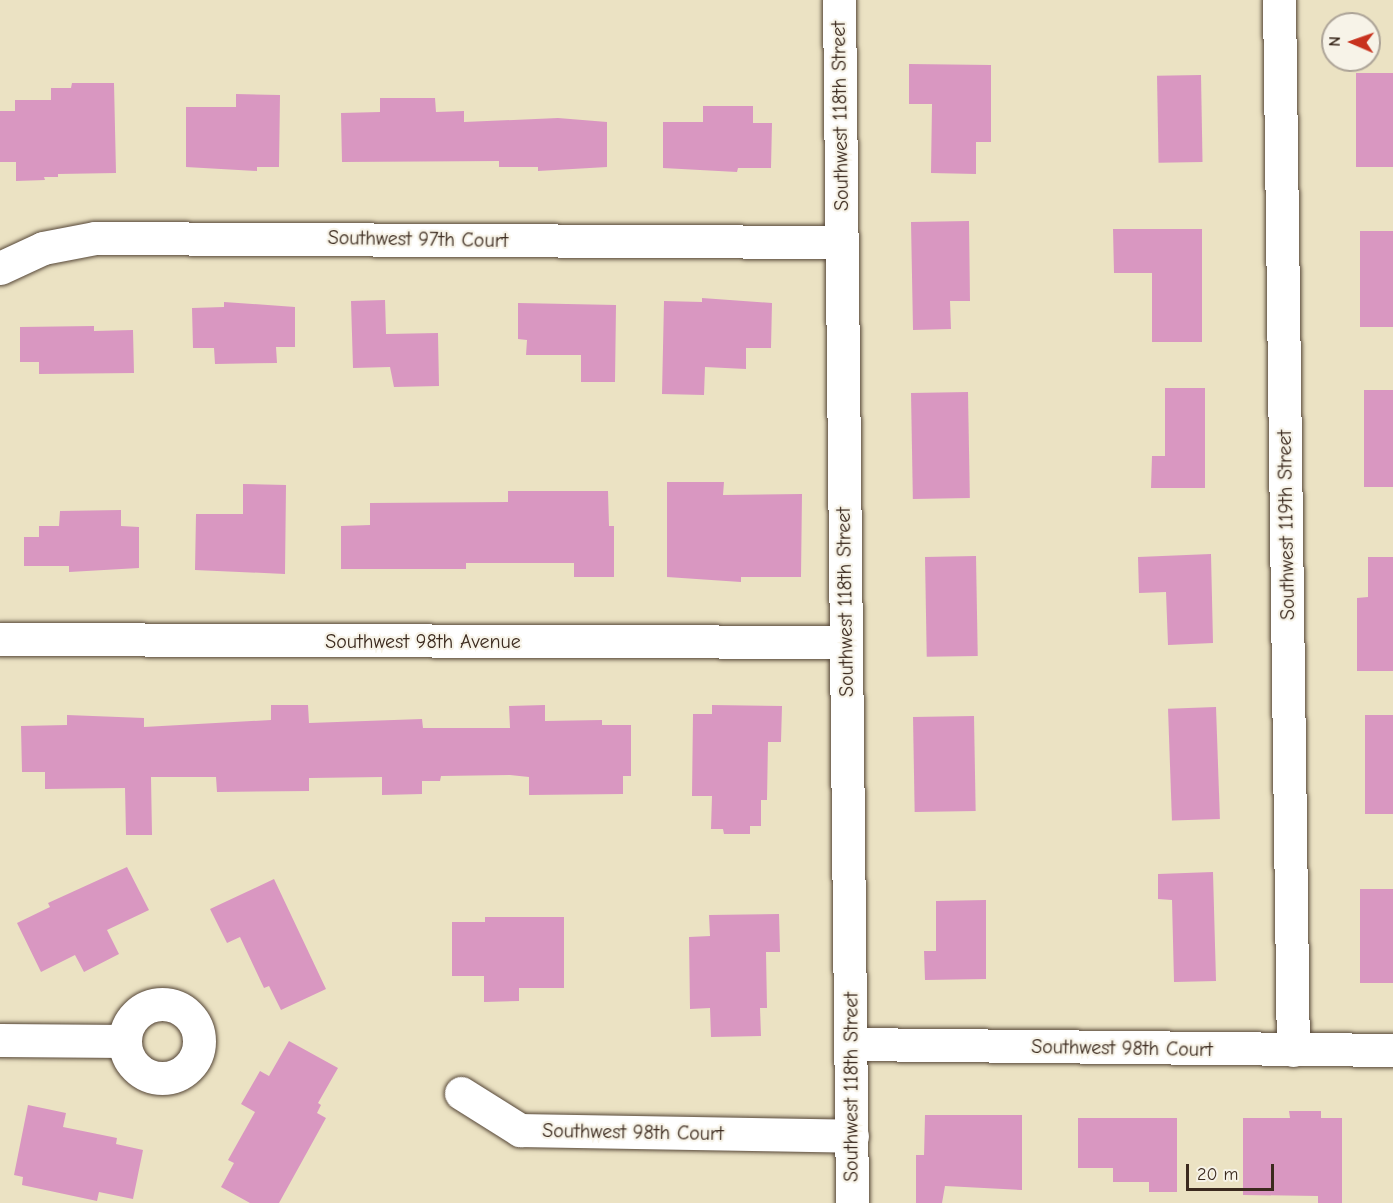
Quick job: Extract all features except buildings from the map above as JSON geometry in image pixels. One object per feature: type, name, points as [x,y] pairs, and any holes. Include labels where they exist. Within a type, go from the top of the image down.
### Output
[{"type":"street","name":"Southwest 118th Street","points":[[839,0],[852,1203]]},
{"type":"street","name":"Southwest 119th Street","points":[[1279,0],[1293,1050]]},
{"type":"street","name":"Southwest 97th Court","points":[[0,268],[50,246],[95,238],[841,242]]},
{"type":"street","name":"Southwest 98th Avenue","points":[[0,639],[845,642]]},
{"type":"street","points":[[0,1040],[125,1041]]},
{"type":"street","name":"Southwest 98th Court","points":[[851,1044],[1393,1050]]},
{"type":"street","name":"Southwest 98th Court","points":[[461,1093],[520,1130],[852,1136]]}]
